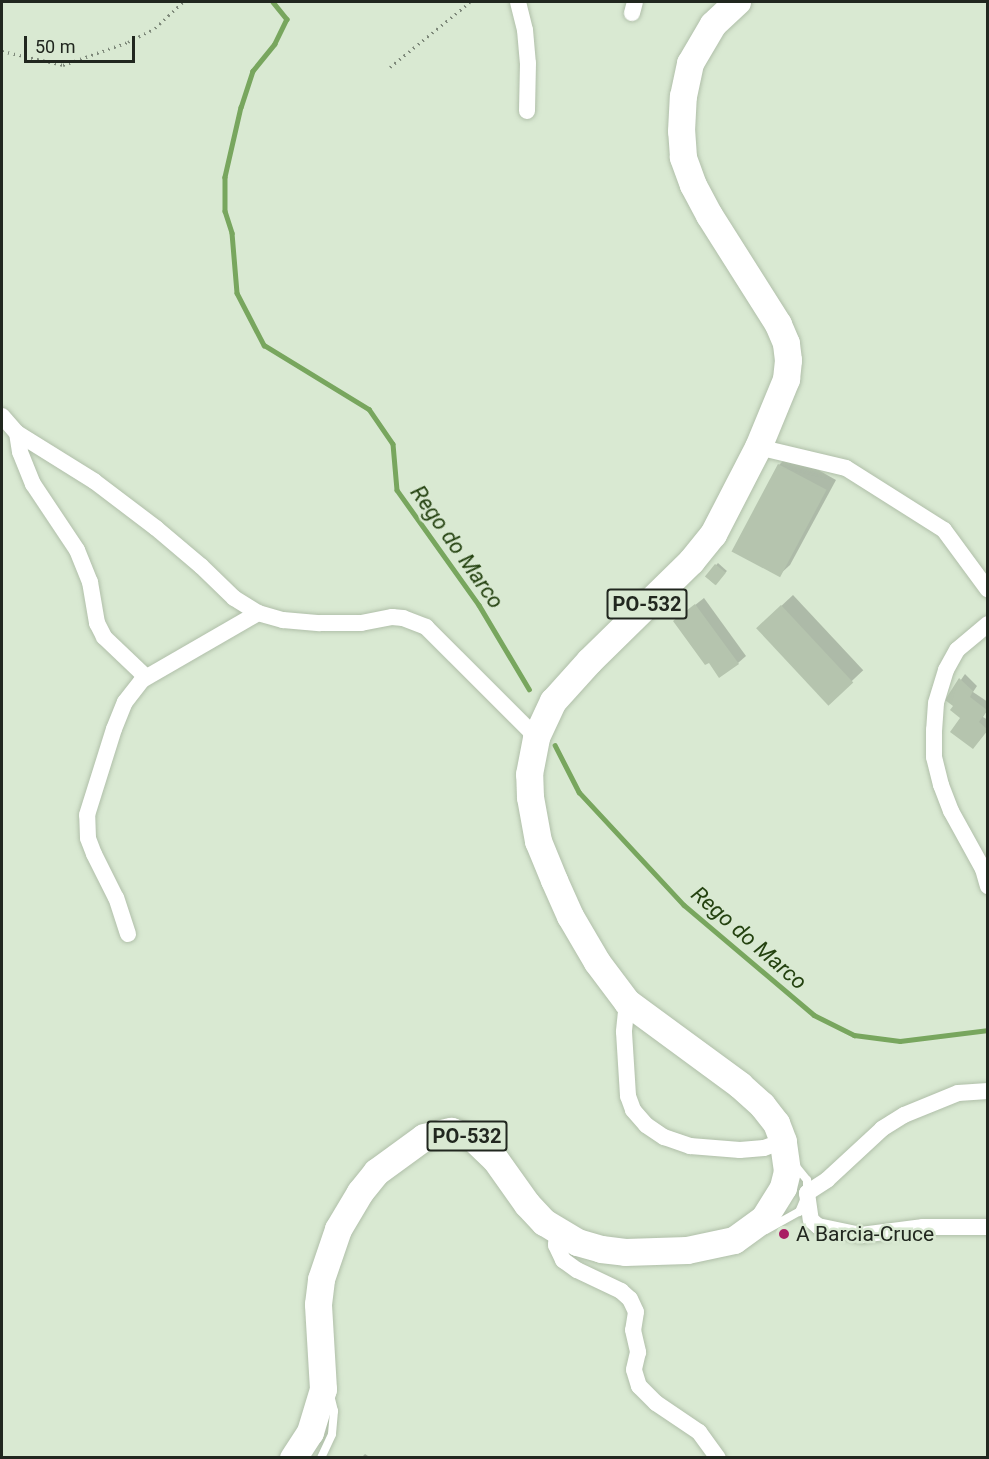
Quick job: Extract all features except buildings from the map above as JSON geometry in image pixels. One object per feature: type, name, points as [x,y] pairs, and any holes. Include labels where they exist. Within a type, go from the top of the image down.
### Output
[{"type":"main road","name":"PO-532","points":[[293,1458],[310,1432],[319,1410],[323,1389],[323,1368],[318,1329],[318,1304],[321,1279],[338,1229],[360,1192],[376,1172],[424,1137],[451,1131],[473,1138],[495,1158],[526,1204],[544,1222],[578,1242],[625,1252],[687,1250],[734,1240],[750,1231],[776,1202],[787,1171],[785,1148],[776,1123],[762,1105],[740,1085],[627,1002],[597,962],[570,916],[538,841],[530,797],[529,774],[536,737],[554,701],[570,681],[691,561],[713,534],[758,447],[786,379],[788,360],[786,342],[765,302],[693,185],[683,157],[681,131],[683,96],[690,63],[713,24],[737,2]]},
{"type":"street","points":[[518,2],[527,52],[527,111]]},
{"type":"street","points":[[2,416],[17,433],[94,481],[201,566],[234,598],[258,613],[283,620],[320,623],[361,623],[392,617],[415,622],[438,637],[475,679],[536,737]]},
{"type":"street","points":[[17,433],[20,452],[33,484],[77,550],[90,582],[97,623],[104,637],[146,677]]},
{"type":"street","points":[[758,447],[846,468],[856,474],[944,530],[987,590]]},
{"type":"street","points":[[128,934],[116,898],[88,837],[87,815],[114,729],[125,702],[146,677],[258,613]]},
{"type":"street","points":[[987,624],[957,650],[946,670],[936,703],[934,757],[951,811],[983,869],[987,886]]},
{"type":"street","points":[[627,1002],[624,1032],[628,1096],[633,1110],[646,1125],[664,1137],[690,1146],[740,1150],[785,1148]]},
{"type":"street","points":[[987,1091],[958,1093],[904,1115],[882,1129],[826,1180],[807,1193],[811,1220],[818,1226],[861,1235],[923,1227],[987,1227]]},
{"type":"street","points":[[557,1231],[556,1245],[563,1260],[577,1270],[621,1291],[630,1299],[636,1312],[633,1330],[638,1353],[634,1370],[639,1386],[656,1403],[699,1432],[718,1458]]},
{"type":"lane","points":[[734,1240],[789,1220],[799,1212],[807,1193],[807,1180],[785,1148]]},
{"type":"lane","points":[[321,1458],[332,1434],[334,1411],[323,1368]]},
{"type":"path","points":[[2,51],[63,65],[128,42],[155,28],[183,2]]},
{"type":"path","points":[[390,67],[470,2]]},
{"type":"waterway","name":"Rego do Marco","points":[[273,2],[287,19],[275,44],[253,71],[241,107],[225,177],[225,211],[232,233],[237,293],[264,345],[369,409],[393,444],[397,490],[479,605],[529,689]]},
{"type":"waterway","name":"Rego do Marco","points":[[555,745],[579,792],[684,905],[814,1015],[854,1035],[900,1041],[988,1030]]},
{"type":"place","name":"A Barcia-Cruce","points":[[784,1234]]}]
